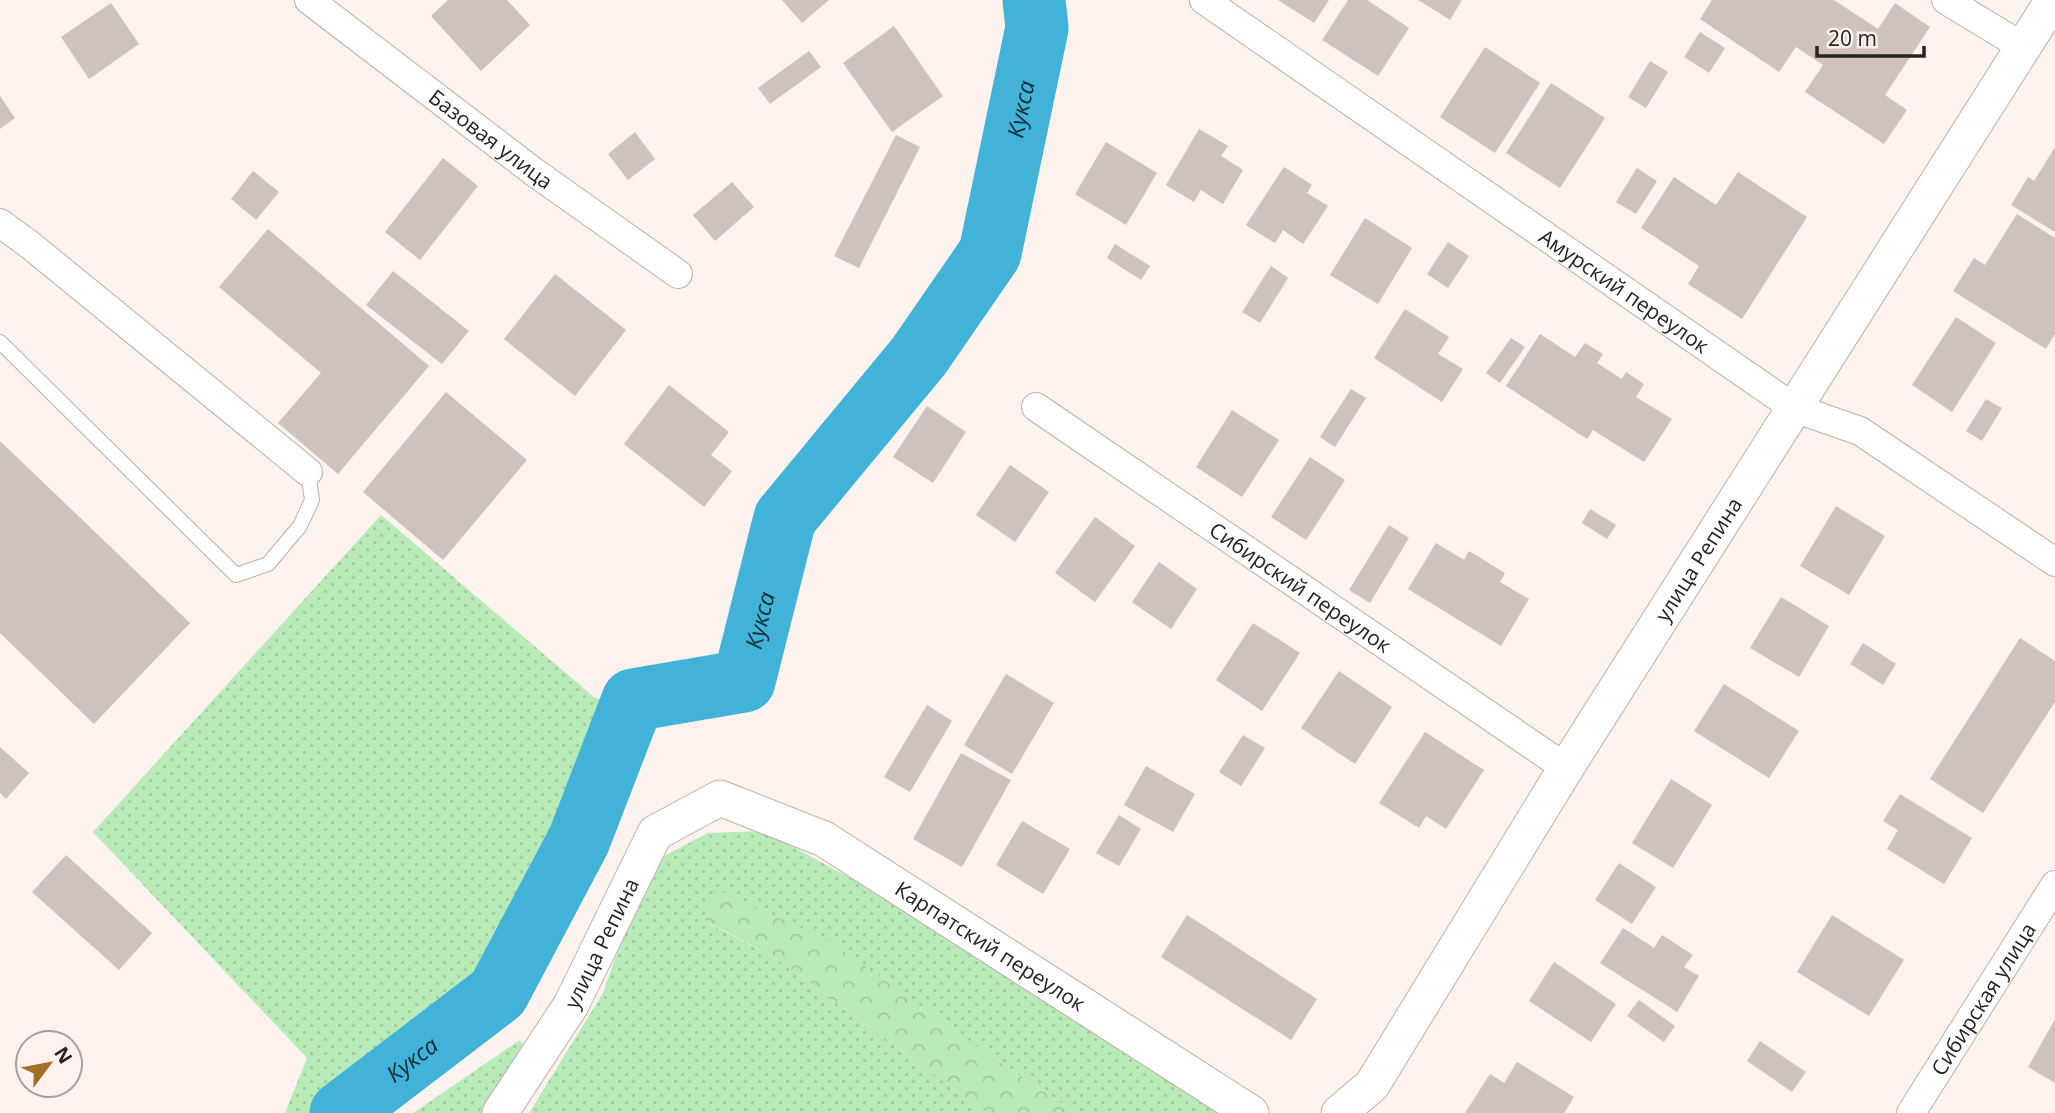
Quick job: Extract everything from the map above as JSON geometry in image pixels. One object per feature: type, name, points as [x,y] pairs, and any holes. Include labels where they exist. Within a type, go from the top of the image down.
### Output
[{"type":"street","name":"Базовая улица","points":[[309,0],[534,172],[678,274]]},
{"type":"street","name":"Амурский переулок","points":[[1204,0],[1794,408],[1860,431],[2055,562]]},
{"type":"street","points":[[1946,0],[2023,47]]},
{"type":"street","name":"улица Репина","points":[[1339,1113],[1372,1085],[1566,768],[2053,0]]},
{"type":"street","points":[[0,223],[308,472]]},
{"type":"street","name":"Сибирский переулок","points":[[1036,407],[1566,768]]},
{"type":"street","name":"улица Репина","points":[[500,1113],[571,1005],[655,833],[720,798]]},
{"type":"street","name":"Карпатский переулок","points":[[720,798],[824,839],[1251,1113]]},
{"type":"street","name":"Сибирская улица","points":[[1911,1113],[2055,885]]},
{"type":"lane","points":[[0,342],[236,575],[268,564],[300,526],[312,500],[308,472]]},
{"type":"green space","points":[[381,515],[594,697],[602,700],[567,840],[494,989],[361,1092],[312,1113],[285,1113],[307,1058],[93,832]]},
{"type":"green space","points":[[764,831],[865,886],[1222,1113],[1076,1113],[988,1054],[703,920],[777,959],[987,1113],[529,1113],[603,993],[631,913],[660,858],[708,833]]},
{"type":"green space","points":[[715,888],[830,941],[1076,1113],[987,1113],[777,959],[703,919]]},
{"type":"green space","points":[[520,1040],[526,1049],[483,1113],[413,1113]]},
{"type":"building","points":[[448,0],[507,0],[530,25],[481,71],[431,16]]},
{"type":"building","points":[[782,0],[829,0],[802,23]]},
{"type":"building","points":[[1278,0],[1329,0],[1314,23]]},
{"type":"building","points":[[1348,0],[1367,0],[1409,28],[1378,76],[1322,40]]},
{"type":"building","points":[[1418,0],[1462,0],[1450,20]]},
{"type":"building","points":[[1712,0],[1834,0],[1878,29],[1895,3],[1930,27],[1885,95],[1907,110],[1884,144],[1805,92],[1823,65],[1796,47],[1779,72],[1700,19]]},
{"type":"building","points":[[111,3],[139,44],[89,79],[61,37]]},
{"type":"building","points":[[894,26],[943,96],[892,132],[843,63]]},
{"type":"building","points":[[1700,32],[1725,48],[1709,73],[1684,57]]},
{"type":"building","points":[[1485,47],[1540,83],[1495,153],[1440,117]]},
{"type":"building","points":[[809,51],[821,67],[770,104],[758,88]]},
{"type":"building","points":[[1650,61],[1668,72],[1646,108],[1628,97]]},
{"type":"building","points":[[1551,83],[1605,118],[1560,188],[1506,153]]},
{"type":"building","points":[[0,96],[15,118],[0,129]]},
{"type":"building","points":[[1199,129],[1228,146],[1221,156],[1243,170],[1223,204],[1201,190],[1194,202],[1166,185]]},
{"type":"building","points":[[635,132],[655,159],[628,180],[608,154]]},
{"type":"building","points":[[896,135],[920,147],[859,268],[834,256]]},
{"type":"building","points":[[1106,142],[1157,173],[1126,225],[1075,194]]},
{"type":"building","points":[[2055,147],[2055,232],[2011,205],[2028,177],[2034,181]]},
{"type":"building","points":[[443,158],[478,186],[420,260],[385,232]]},
{"type":"building","points":[[1284,167],[1312,185],[1307,193],[1328,206],[1303,244],[1283,230],[1275,243],[1246,225]]},
{"type":"building","points":[[1637,168],[1657,181],[1636,214],[1616,202]]},
{"type":"building","points":[[253,171],[279,192],[256,220],[231,199]]},
{"type":"building","points":[[1738,172],[1807,217],[1742,319],[1688,284],[1699,266],[1641,228],[1674,177],[1716,205]]},
{"type":"building","points":[[732,182],[754,207],[715,241],[693,215]]},
{"type":"building","points":[[2017,214],[2055,238],[2055,334],[2046,349],[1953,291],[1974,258],[1985,265]]},
{"type":"building","points":[[1365,218],[1412,248],[1378,304],[1330,275]]},
{"type":"building","points":[[268,229],[429,366],[338,474],[278,423],[321,373],[219,287]]},
{"type":"building","points":[[1448,242],[1469,256],[1448,288],[1427,274]]},
{"type":"building","points":[[1115,244],[1150,266],[1141,280],[1107,258]]},
{"type":"building","points":[[1271,266],[1288,278],[1260,323],[1242,312]]},
{"type":"building","points":[[393,271],[469,331],[442,364],[366,305]]},
{"type":"building","points":[[555,274],[626,330],[575,396],[504,339]]},
{"type":"building","points":[[1405,309],[1449,337],[1438,354],[1463,369],[1442,402],[1374,358]]},
{"type":"building","points":[[1956,317],[1996,343],[1952,412],[1912,385]]},
{"type":"building","points":[[1540,334],[1575,357],[1585,343],[1603,354],[1597,363],[1622,379],[1626,372],[1644,384],[1636,397],[1672,419],[1644,462],[1593,430],[1587,439],[1506,386]]},
{"type":"building","points":[[1511,338],[1525,347],[1500,383],[1486,373]]},
{"type":"building","points":[[669,385],[729,432],[711,455],[732,471],[704,507],[624,444]]},
{"type":"building","points":[[1351,389],[1366,398],[1335,447],[1320,437]]},
{"type":"building","points":[[446,392],[527,460],[443,560],[363,492]]},
{"type":"building","points":[[1986,399],[2002,408],[1982,441],[1966,431]]},
{"type":"building","points":[[927,406],[966,432],[933,483],[893,457]]},
{"type":"building","points":[[1232,410],[1279,440],[1242,497],[1196,467]]},
{"type":"building","points":[[0,441],[190,623],[94,724],[0,633]]},
{"type":"building","points":[[1310,457],[1345,480],[1306,540],[1271,517]]},
{"type":"building","points":[[1010,465],[1049,492],[1015,542],[976,515]]},
{"type":"building","points":[[1836,506],[1885,536],[1849,595],[1800,566]]},
{"type":"building","points":[[1590,509],[1616,525],[1607,539],[1582,523]]},
{"type":"building","points":[[1095,517],[1135,546],[1095,602],[1055,573]]},
{"type":"building","points":[[1389,525],[1409,538],[1370,603],[1349,590]]},
{"type":"building","points":[[1436,543],[1464,560],[1469,551],[1505,573],[1500,582],[1529,599],[1501,646],[1408,589]]},
{"type":"building","points":[[1159,562],[1197,589],[1171,629],[1132,602]]},
{"type":"building","points":[[1781,597],[1829,626],[1799,677],[1750,648]]},
{"type":"building","points":[[1253,623],[1300,653],[1262,711],[1216,680]]},
{"type":"building","points":[[2020,638],[2055,661],[2055,702],[1983,813],[1930,779]]},
{"type":"building","points":[[1863,643],[1896,664],[1883,685],[1850,664]]},
{"type":"building","points":[[1339,671],[1392,707],[1355,764],[1301,728]]},
{"type":"building","points":[[1006,674],[1054,703],[1012,774],[964,745]]},
{"type":"building","points":[[1724,684],[1799,731],[1769,778],[1694,731]]},
{"type":"building","points":[[927,705],[952,721],[910,792],[884,777]]},
{"type":"building","points":[[1425,732],[1484,770],[1446,829],[1426,816],[1419,828],[1379,803]]},
{"type":"building","points":[[1243,735],[1265,748],[1241,786],[1219,772]]},
{"type":"building","points":[[0,747],[29,773],[6,799],[0,793]]},
{"type":"building","points":[[961,753],[1011,780],[962,867],[913,839]]},
{"type":"building","points":[[1146,766],[1195,794],[1173,832],[1124,805]]},
{"type":"building","points":[[1671,779],[1712,805],[1673,868],[1632,843]]},
{"type":"building","points":[[1900,794],[1972,838],[1944,884],[1887,849],[1898,830],[1883,821]]},
{"type":"building","points":[[1119,815],[1141,829],[1119,866],[1096,853]]},
{"type":"building","points":[[1022,821],[1070,849],[1043,894],[996,865]]},
{"type":"building","points":[[66,855],[152,933],[119,970],[32,892]]},
{"type":"building","points":[[1619,863],[1656,887],[1632,924],[1595,900]]},
{"type":"building","points":[[1187,915],[1317,999],[1291,1040],[1161,957]]},
{"type":"building","points":[[1832,915],[1904,960],[1869,1016],[1797,972]]},
{"type":"building","points":[[1623,928],[1654,948],[1662,935],[1693,955],[1684,967],[1699,976],[1677,1012],[1600,963]]},
{"type":"building","points":[[1554,962],[1616,1004],[1591,1042],[1529,1001]]},
{"type":"building","points":[[1639,1000],[1675,1026],[1664,1042],[1627,1016]]},
{"type":"building","points":[[2055,1019],[2055,1083],[2028,1067]]},
{"type":"building","points":[[1760,1041],[1806,1072],[1792,1092],[1747,1061]]},
{"type":"building","points":[[1517,1062],[1574,1097],[1564,1113],[1465,1113],[1490,1074],[1504,1083]]},
{"type":"waterway","name":"Кукса","points":[[341,1113],[498,993],[579,840],[633,700],[744,681],[785,518],[919,356],[990,253],[1037,28],[1034,0]]}]
